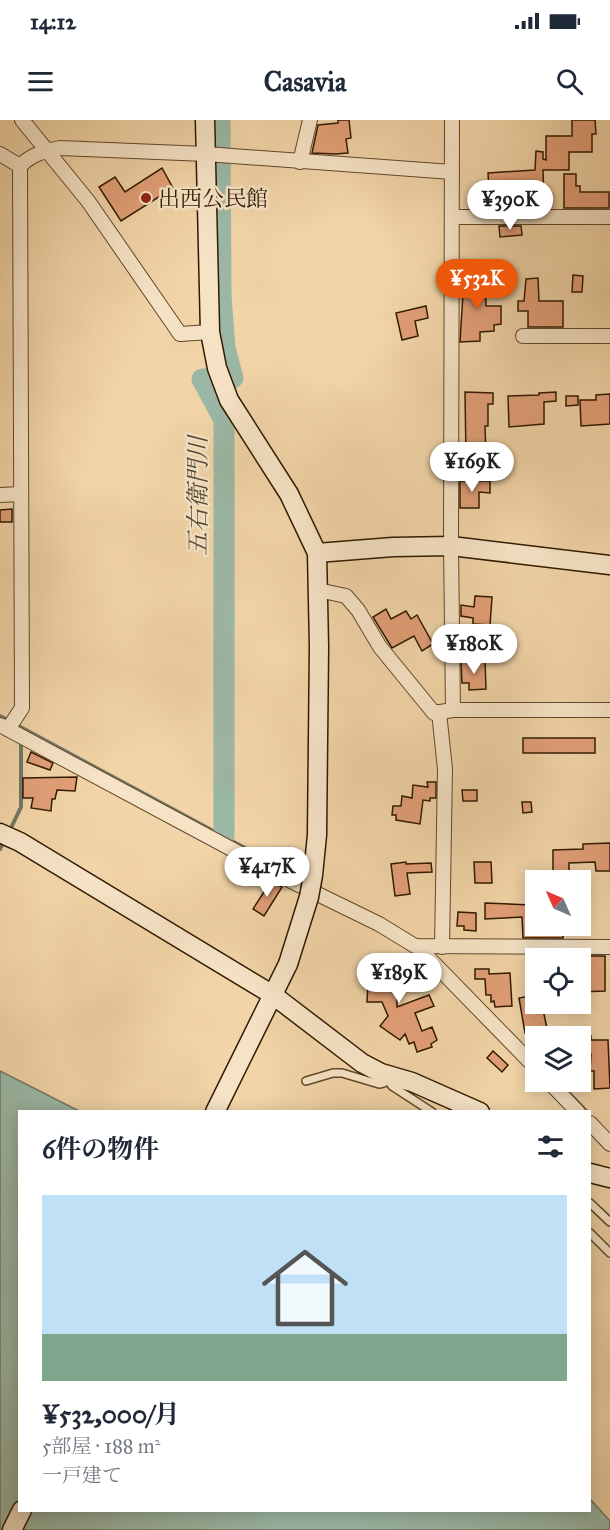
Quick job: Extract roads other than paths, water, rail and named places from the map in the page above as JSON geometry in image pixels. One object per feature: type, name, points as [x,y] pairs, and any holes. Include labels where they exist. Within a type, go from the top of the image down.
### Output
[{"type":"street","points":[[22,120],[88,201],[180,334],[210,332]]},
{"type":"street","points":[[205,120],[210,332],[217,368],[229,400],[289,494],[317,553],[318,590],[317,835],[313,875],[306,909],[288,964],[216,1110]]},
{"type":"street","points":[[300,162],[310,120]]},
{"type":"street","points":[[442,947],[446,711],[452,546],[452,120]]},
{"type":"street","points":[[452,172],[206,154],[60,148],[29,157],[20,166],[22,708],[4,727],[417,946],[525,1057]]},
{"type":"street","points":[[0,154],[20,166]]},
{"type":"street","points":[[453,217],[610,217]]},
{"type":"street","points":[[523,336],[610,336]]},
{"type":"street","points":[[0,495],[21,494]]},
{"type":"street","points":[[317,553],[393,547],[452,546],[610,565]]},
{"type":"street","points":[[318,590],[346,596],[358,610],[380,646],[434,713],[610,710]]},
{"type":"street","points":[[0,833],[20,842],[273,994],[346,1052],[383,1075],[412,1082],[475,1110]]},
{"type":"street","points":[[417,946],[610,947]]},
{"type":"street","points":[[559,1092],[576,1110]]},
{"type":"street","points":[[591,1124],[610,1144]]},
{"type":"street","points":[[591,1173],[610,1178]]},
{"type":"street","points":[[12,1530],[21,1512]]},
{"type":"lane","points":[[306,1081],[333,1073],[342,1073],[379,1084],[384,1083],[383,1075]]},
{"type":"lane","points":[[383,1075],[392,1086],[429,1110]]},
{"type":"lane","points":[[591,1204],[610,1222]]},
{"type":"lane","points":[[591,1234],[610,1253]]},
{"type":"waterway","name":"五右衛門川","points":[[220,120],[221,295],[225,348],[233,378],[202,379],[224,420],[224,836]]},
{"type":"waterway","points":[[0,716],[306,881]]},
{"type":"waterway","points":[[9,832],[21,807],[21,740]]},
{"type":"waterway","points":[[0,849],[4,841]]},
{"type":"waterway","points":[[568,1092],[585,1110]]},
{"type":"place","name":"出西公民館","points":[[146,198]]}]
